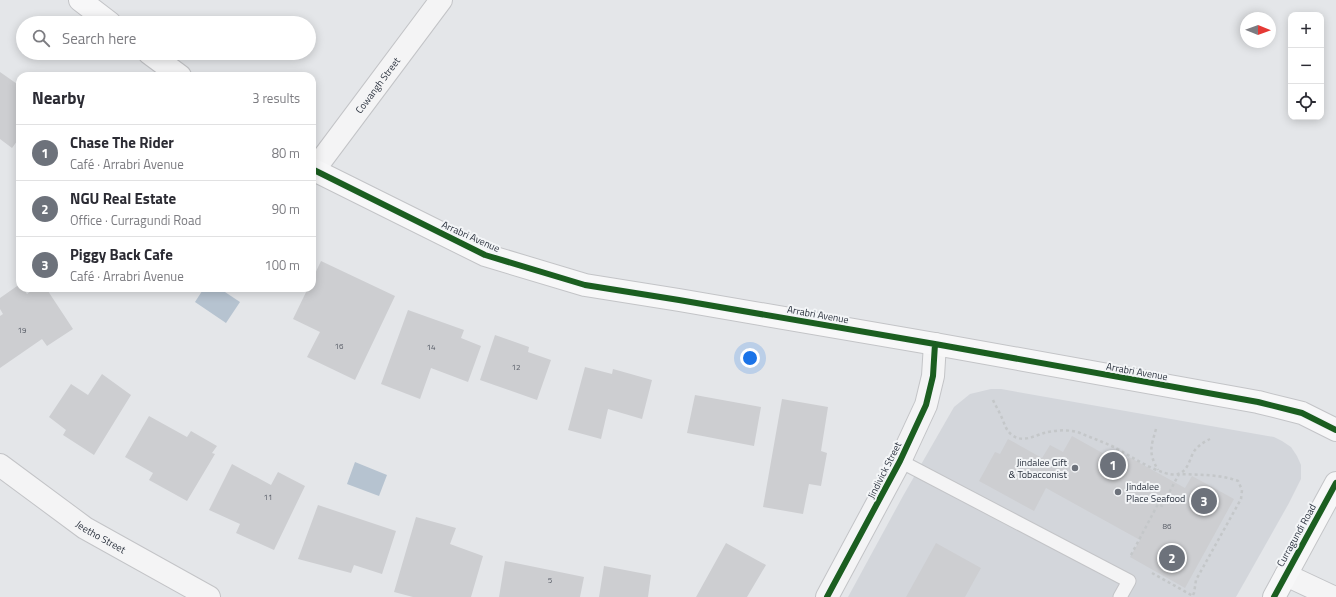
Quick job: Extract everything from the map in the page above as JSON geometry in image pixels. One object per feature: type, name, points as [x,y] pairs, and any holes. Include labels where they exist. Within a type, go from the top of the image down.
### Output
[{"type":"street","points":[[80,0],[101,16]]},
{"type":"street","name":"Cowangh Street","points":[[316,166],[441,0]]},
{"type":"street","points":[[158,60],[175,72]]},
{"type":"street","name":"Arrabri Avenue","points":[[316,171],[485,255],[585,285],[936,344],[1258,402],[1302,413],[1336,430]]},
{"type":"street","name":"Jindivick Street","points":[[827,597],[900,461],[926,405],[933,376],[936,344]]},
{"type":"street","name":"Jeetho Street","points":[[0,465],[85,528],[209,597]]},
{"type":"street","name":"Curragundi Road","points":[[1274,597],[1336,483]]},
{"type":"street","points":[[1286,575],[1333,597]]},
{"type":"lane","points":[[900,461],[1129,581],[1120,597]]},
{"type":"path","points":[[993,400],[1006,429],[1017,438],[1026,438],[1058,431],[1074,431],[1113,447],[1158,471],[1173,474],[1215,476],[1238,481],[1242,490],[1241,499],[1196,580],[1193,596],[1148,570]]},
{"type":"path","points":[[1156,429],[1150,450],[1158,471]]},
{"type":"path","points":[[1128,560],[1158,504],[1162,506],[1179,474],[1184,470],[1192,458],[1194,451],[1201,443],[1210,439]]},
{"type":"shaded area","points":[[991,389],[1001,389],[1274,437],[1291,447],[1297,456],[1301,465],[1301,479],[1236,597],[848,597],[954,407],[970,394]]},
{"type":"water","points":[[201,292],[225,292],[240,302],[226,323],[195,302]]},
{"type":"water","points":[[355,462],[387,475],[379,496],[347,484]]},
{"type":"building","points":[[0,72],[16,83],[16,142],[12,148],[0,139]]},
{"type":"building","points":[[321,261],[395,296],[355,380],[307,357],[320,332],[293,319],[306,292],[316,292],[316,272]]},
{"type":"building","points":[[16,287],[16,292],[26,292],[27,294],[30,292],[49,292],[73,329],[47,346],[42,339],[0,368],[0,316],[3,314],[0,309],[0,298]]},
{"type":"building","points":[[408,310],[464,330],[461,338],[481,346],[468,382],[431,368],[420,399],[381,384]]},
{"type":"building","points":[[495,335],[529,347],[528,352],[551,360],[537,400],[480,380]]},
{"type":"building","points":[[585,367],[612,374],[613,369],[652,380],[642,419],[608,409],[601,439],[568,430]]},
{"type":"building","points":[[102,374],[131,395],[94,455],[63,435],[66,430],[49,417],[71,384],[88,395]]},
{"type":"building","points":[[695,395],[761,407],[754,446],[687,433]]},
{"type":"building","points":[[782,399],[828,407],[821,451],[827,453],[821,486],[809,484],[803,514],[763,507]]},
{"type":"building","points":[[149,416],[187,437],[191,431],[217,446],[212,453],[215,454],[187,501],[149,480],[153,473],[125,457]]},
{"type":"building","points":[[1072,436],[1124,465],[1129,457],[1185,488],[1192,476],[1234,499],[1185,588],[1130,557],[1140,540],[1046,488],[1034,511],[979,481],[995,452],[1000,454],[1008,439],[1042,458],[1050,445],[1063,452]]},
{"type":"building","points":[[232,464],[271,485],[278,472],[305,486],[274,550],[236,533],[240,524],[209,510]]},
{"type":"building","points":[[318,505],[396,531],[382,574],[354,565],[351,573],[298,559]]},
{"type":"building","points":[[416,517],[456,528],[450,544],[483,556],[471,597],[413,597],[394,592]]},
{"type":"building","points":[[726,543],[766,565],[747,597],[696,597]]},
{"type":"building","points":[[936,543],[981,568],[965,597],[906,597]]},
{"type":"building","points":[[505,561],[584,577],[580,597],[499,597]]},
{"type":"building","points":[[604,566],[651,575],[648,597],[599,597]]},
{"type":"cycle path","points":[[316,171],[485,255],[585,285],[935,344],[1258,402],[1302,413],[1336,430]]},
{"type":"cycle path","points":[[827,597],[900,461],[926,405],[933,376],[935,344]]},
{"type":"cycle path","points":[[1274,597],[1336,483]]},
{"type":"place","name":"Chase The Rider","points":[[1113,465]]},
{"type":"place","name":"Jindalee Gift & Tobacconist","points":[[1075,468]]},
{"type":"place","name":"Jindalee Place Seafood","points":[[1118,492]]},
{"type":"place","name":"Piggy Back Cafe","points":[[1204,501]]},
{"type":"place","name":"NGU Real Estate","points":[[1172,558]]}]
